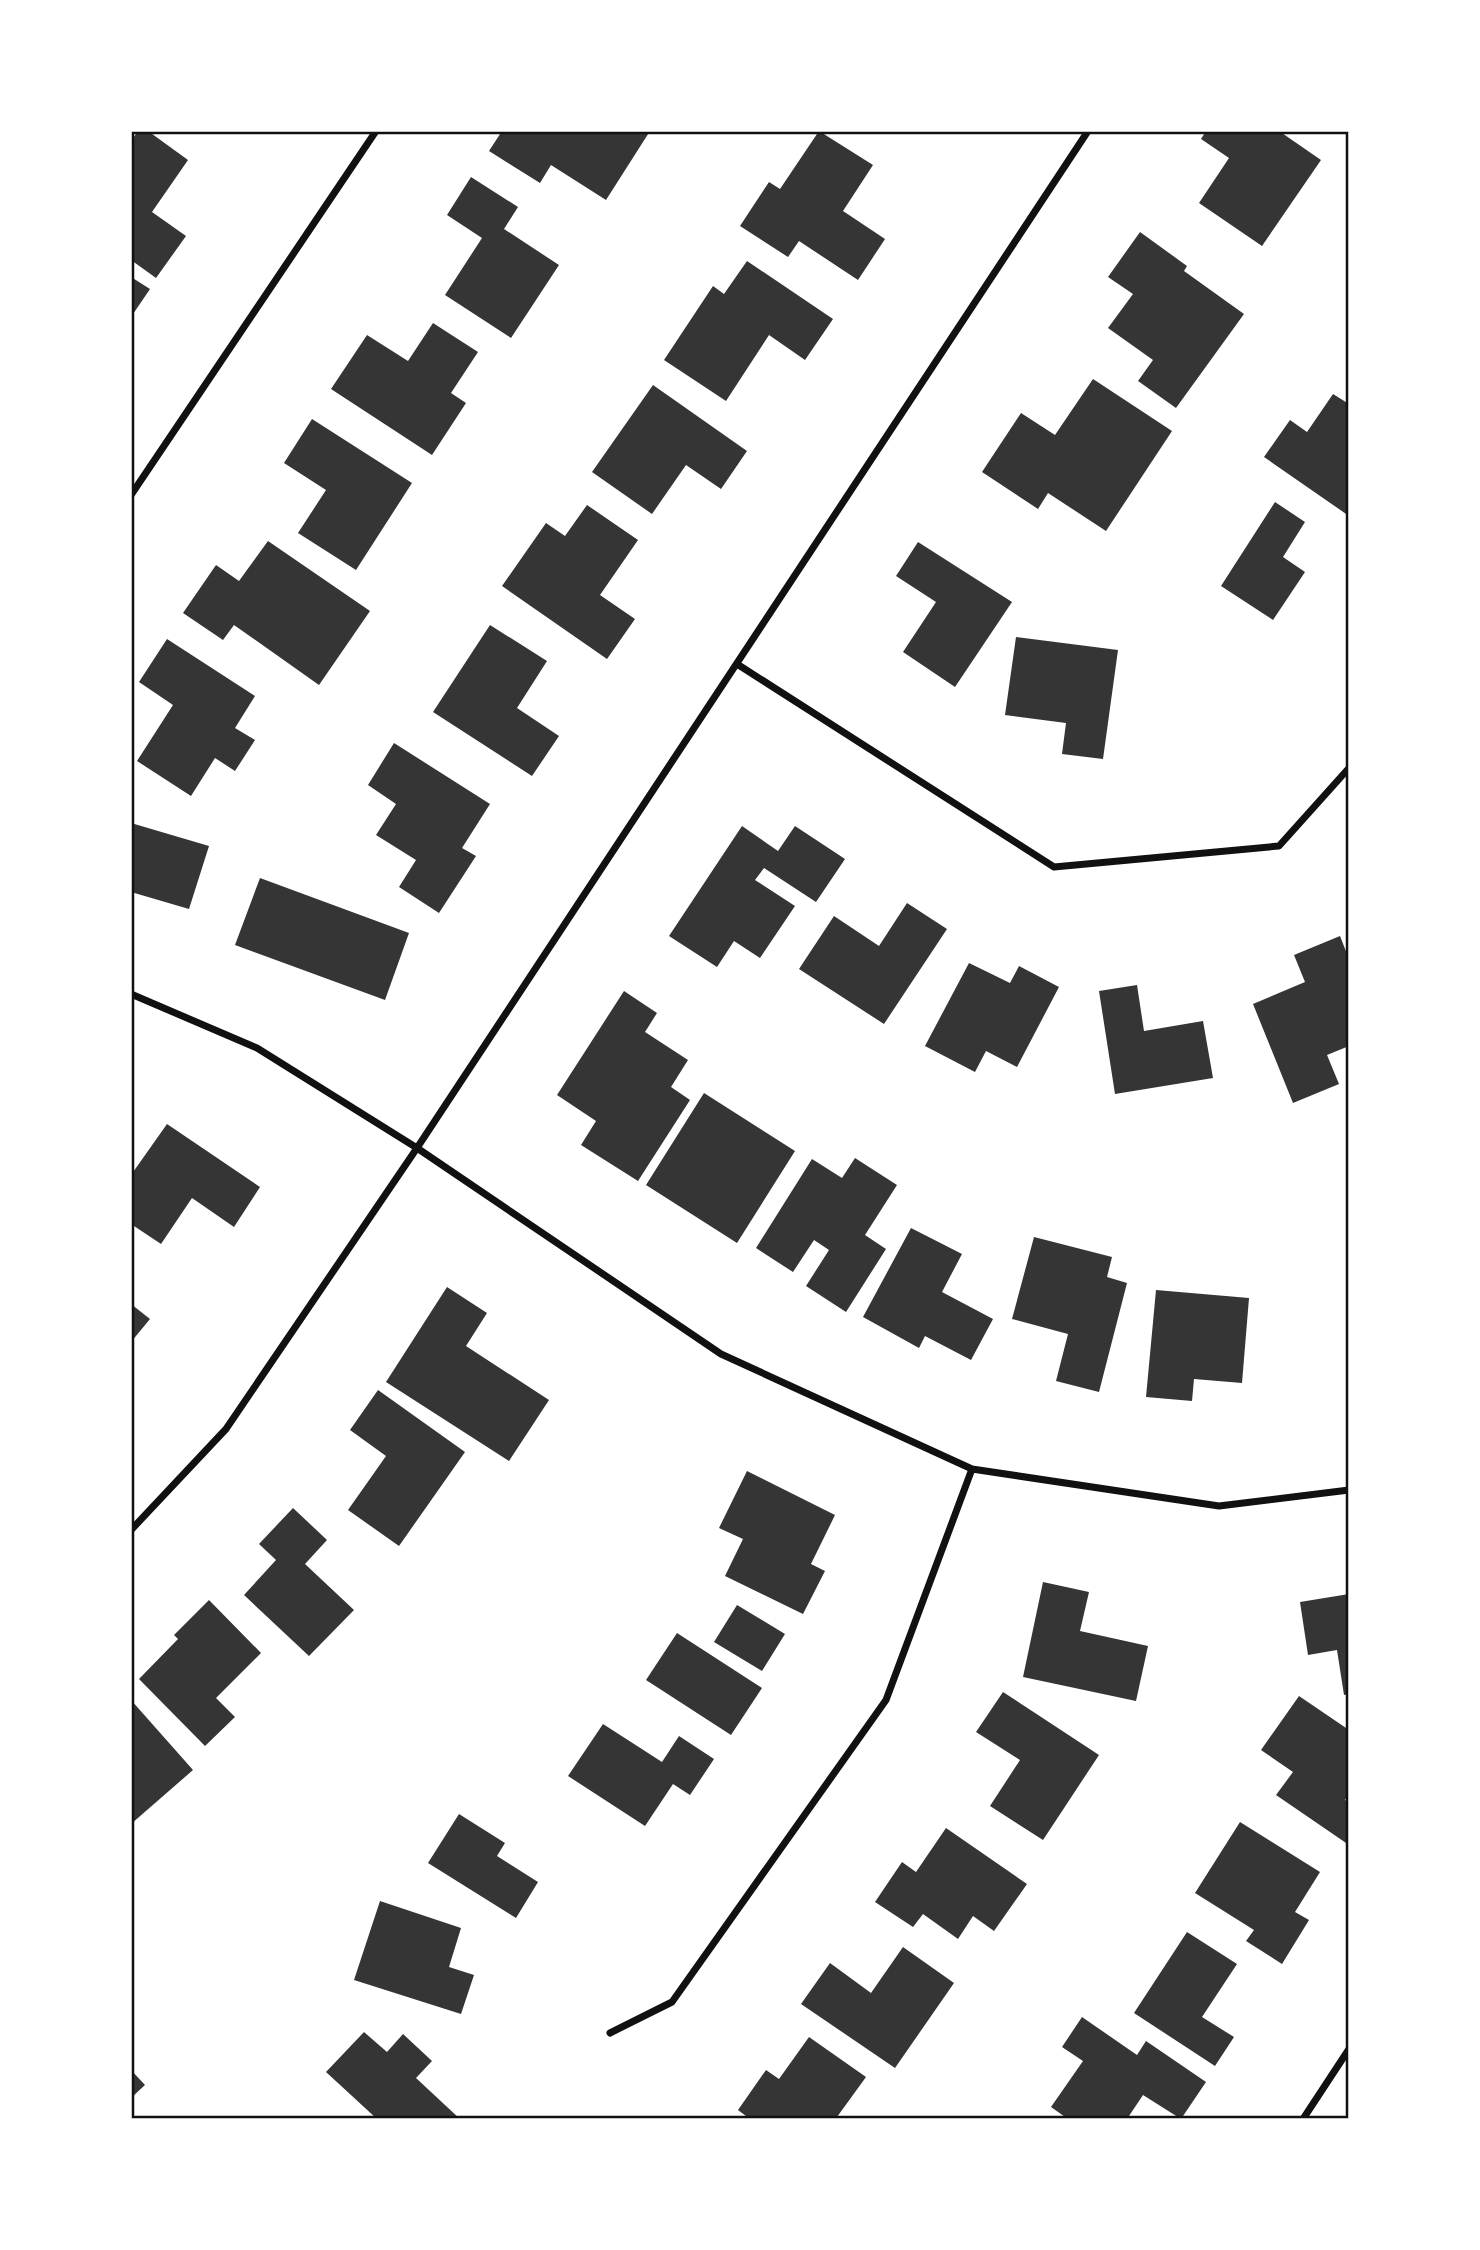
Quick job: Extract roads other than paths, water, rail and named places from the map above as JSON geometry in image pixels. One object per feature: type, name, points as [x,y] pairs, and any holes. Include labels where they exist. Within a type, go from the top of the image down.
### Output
[{"type":"street","points":[[131,495],[376,131]]},
{"type":"street","points":[[131,1530],[226,1429],[417,1148],[1088,131]]},
{"type":"street","points":[[737,664],[1054,867],[1279,846],[1349,768]]},
{"type":"street","points":[[131,994],[257,1048],[417,1148],[721,1354],[972,1469],[1219,1506],[1349,1490]]},
{"type":"street","points":[[610,2033],[672,2002],[886,1700],[972,1469]]},
{"type":"street","points":[[1303,2119],[1349,2049]]}]
